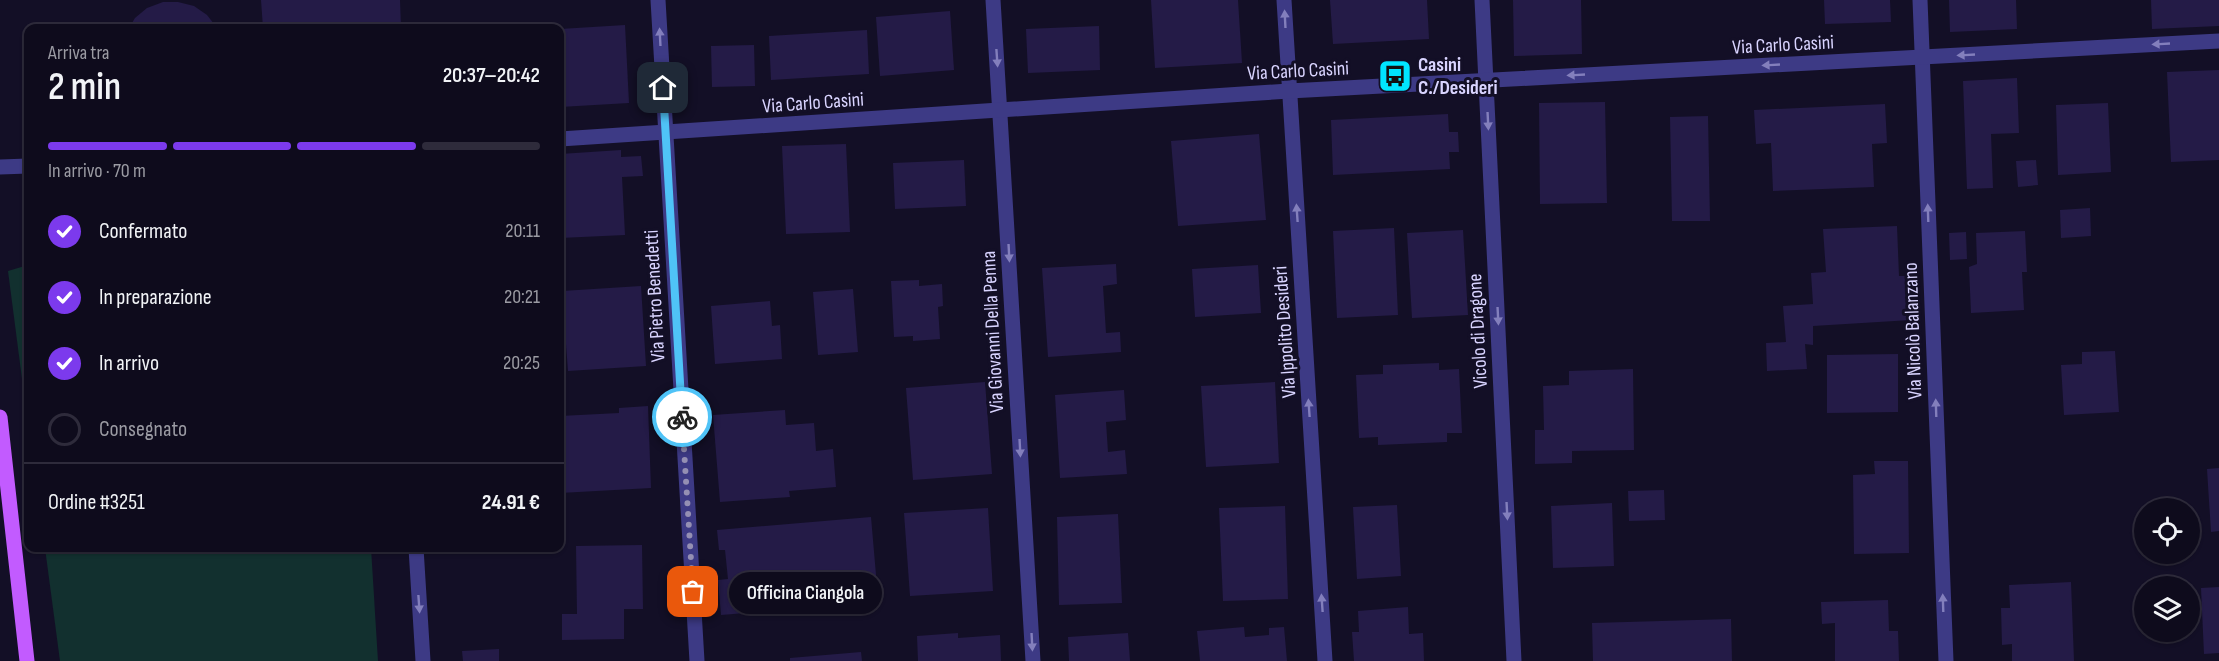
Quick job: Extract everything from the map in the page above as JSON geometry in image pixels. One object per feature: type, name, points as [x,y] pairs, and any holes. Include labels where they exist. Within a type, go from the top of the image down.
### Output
[{"type":"main road","points":[[0,417],[27,661]]},
{"type":"street","name":"Via Pietro Benedetti","points":[[658,0],[697,661]]},
{"type":"street","name":"Via Giovanni Della Penna","points":[[993,0],[1033,661]]},
{"type":"street","name":"Via Ippolito Desideri","points":[[1284,0],[1325,661]]},
{"type":"street","name":"Vicolo di Dragone","points":[[1482,0],[1514,661]]},
{"type":"street","name":"Via Nicolò Balanzano","points":[[1920,0],[1946,661]]},
{"type":"street","name":"Via Carlo Casini","points":[[564,139],[1289,91],[2219,41]]},
{"type":"street","points":[[0,168],[24,166]]},
{"type":"street","points":[[416,552],[423,661]]},
{"type":"green space","points":[[24,266],[24,394],[8,271]]},
{"type":"green space","points":[[46,552],[371,552],[378,661],[60,661]]},
{"type":"building","points":[[261,0],[400,0],[401,24],[263,24]]},
{"type":"building","points":[[1151,0],[1238,0],[1242,63],[1155,68]]},
{"type":"building","points":[[1330,0],[1427,0],[1429,39],[1333,44]]},
{"type":"building","points":[[1513,0],[1581,0],[1582,54],[1514,56]]},
{"type":"building","points":[[1824,0],[1890,0],[1891,22],[1825,24]]},
{"type":"building","points":[[1949,0],[2016,0],[2017,29],[1950,32]]},
{"type":"building","points":[[2151,0],[2219,0],[2219,26],[2152,29]]},
{"type":"building","points":[[163,2],[178,2],[194,6],[207,15],[214,24],[131,24],[147,8]]},
{"type":"building","points":[[950,11],[954,70],[880,76],[876,17]]},
{"type":"building","points":[[625,25],[629,103],[564,107],[564,29]]},
{"type":"building","points":[[1099,26],[1100,70],[1028,73],[1026,29]]},
{"type":"building","points":[[867,30],[869,74],[771,80],[769,36]]},
{"type":"building","points":[[754,45],[755,86],[712,87],[711,46]]},
{"type":"building","points":[[2219,70],[2219,160],[2171,162],[2167,72]]},
{"type":"building","points":[[2017,78],[2019,133],[1991,134],[1993,188],[1967,189],[1963,81]]},
{"type":"building","points":[[1605,102],[1607,203],[1540,204],[1539,103]]},
{"type":"building","points":[[2108,103],[2111,172],[2058,175],[2056,105]]},
{"type":"building","points":[[1885,104],[1887,143],[1872,144],[1874,187],[1773,191],[1771,143],[1756,144],[1754,110]]},
{"type":"building","points":[[1448,114],[1449,132],[1458,132],[1459,152],[1449,152],[1450,169],[1333,175],[1331,120]]},
{"type":"building","points":[[1708,116],[1710,221],[1672,221],[1670,117]]},
{"type":"building","points":[[1259,134],[1266,220],[1178,226],[1171,141]]},
{"type":"building","points":[[846,144],[850,232],[786,234],[782,146]]},
{"type":"building","points":[[621,150],[621,157],[641,156],[643,176],[622,177],[625,235],[564,238],[564,154]]},
{"type":"building","points":[[964,160],[966,206],[895,209],[893,163]]},
{"type":"building","points":[[2036,160],[2038,185],[2018,187],[2016,161]]},
{"type":"building","points":[[2090,208],[2091,236],[2061,238],[2060,210]]},
{"type":"building","points":[[1897,226],[1899,276],[1908,276],[1911,320],[1813,326],[1813,345],[1805,344],[1807,369],[1767,371],[1766,343],[1786,342],[1783,306],[1813,304],[1811,273],[1826,272],[1823,229]]},
{"type":"building","points":[[1394,228],[1398,315],[1337,318],[1333,231]]},
{"type":"building","points":[[1463,230],[1468,315],[1412,318],[1407,233]]},
{"type":"building","points":[[2025,231],[2027,272],[2022,272],[2024,310],[1971,313],[1969,267],[1977,264],[1976,233]]},
{"type":"building","points":[[1966,232],[1967,259],[1950,260],[1949,233]]},
{"type":"building","points":[[1116,264],[1117,284],[1103,286],[1106,333],[1120,332],[1121,352],[1048,357],[1042,268]]},
{"type":"building","points":[[1258,265],[1261,313],[1195,317],[1192,269]]},
{"type":"building","points":[[919,280],[919,286],[942,284],[943,306],[938,307],[940,339],[913,341],[913,336],[894,337],[891,281]]},
{"type":"building","points":[[641,286],[646,366],[568,371],[564,291]]},
{"type":"building","points":[[853,289],[858,352],[818,355],[813,292]]},
{"type":"building","points":[[770,301],[772,326],[780,325],[782,359],[715,364],[711,306]]},
{"type":"building","points":[[2115,351],[2119,412],[2064,415],[2061,365],[2082,364],[2082,352]]},
{"type":"building","points":[[1898,354],[1898,412],[1827,413],[1827,355]]},
{"type":"building","points":[[1439,363],[1439,370],[1459,369],[1462,433],[1447,433],[1447,442],[1378,445],[1378,437],[1359,438],[1356,375],[1383,374],[1383,365]]},
{"type":"building","points":[[1633,369],[1634,450],[1572,451],[1572,463],[1535,464],[1535,430],[1544,430],[1543,386],[1569,385],[1569,371]]},
{"type":"building","points":[[985,382],[992,474],[913,480],[906,388]]},
{"type":"building","points":[[1275,382],[1279,463],[1206,467],[1201,386]]},
{"type":"building","points":[[1124,390],[1126,420],[1106,422],[1108,452],[1125,450],[1127,474],[1060,478],[1055,395]]},
{"type":"building","points":[[648,406],[651,488],[564,493],[564,416],[619,413],[619,408]]},
{"type":"building","points":[[785,410],[786,425],[814,423],[816,451],[833,449],[836,487],[789,491],[790,497],[720,502],[713,415]]},
{"type":"building","points":[[1874,461],[1908,461],[1909,553],[1854,554],[1853,475],[1875,474]]},
{"type":"building","points":[[2219,468],[2219,531],[2211,532],[2207,469]]},
{"type":"building","points":[[1664,490],[1665,520],[1629,521],[1628,491]]},
{"type":"building","points":[[1612,503],[1614,566],[1553,568],[1551,506]]},
{"type":"building","points":[[1397,505],[1401,576],[1357,579],[1353,507]]},
{"type":"building","points":[[1285,506],[1288,599],[1223,601],[1219,508]]},
{"type":"building","points":[[988,508],[993,591],[910,596],[904,513]]},
{"type":"building","points":[[1118,514],[1122,603],[1059,605],[1057,517]]},
{"type":"building","points":[[871,517],[878,598],[869,598],[869,603],[721,615],[718,580],[728,579],[725,550],[719,550],[717,530]]},
{"type":"building","points":[[642,545],[643,609],[624,609],[624,639],[562,640],[562,614],[577,614],[576,546]]},
{"type":"building","points":[[2071,582],[2074,661],[2012,661],[2012,644],[2002,645],[2001,608],[2010,608],[2009,585]]},
{"type":"building","points":[[2219,587],[2219,653],[2204,654],[2201,588]]},
{"type":"building","points":[[1888,600],[1889,631],[1898,631],[1899,661],[1835,661],[1835,623],[1822,624],[1821,602]]},
{"type":"building","points":[[1408,607],[1409,634],[1423,633],[1424,661],[1354,661],[1352,632],[1359,632],[1358,611]]},
{"type":"building","points":[[1731,619],[1732,661],[1593,661],[1592,623]]},
{"type":"building","points":[[1244,627],[1245,637],[1269,635],[1269,628],[1284,627],[1287,661],[1200,661],[1197,631]]},
{"type":"building","points":[[958,633],[958,638],[1000,635],[1001,661],[918,661],[917,636]]},
{"type":"building","points":[[1128,633],[1130,661],[1069,661],[1068,637]]},
{"type":"building","points":[[499,649],[499,661],[463,661],[462,651]]},
{"type":"building","points":[[861,652],[862,661],[790,661],[790,658]]},
{"type":"way so far","points":[[682,417],[693,592]]},
{"type":"place","name":"Casini C./Desideri","points":[[1395,76]]},
{"type":"place","name":"Officina Ciangola","points":[[693,592]]},
{"type":"route","points":[[663,88],[682,417]]}]
